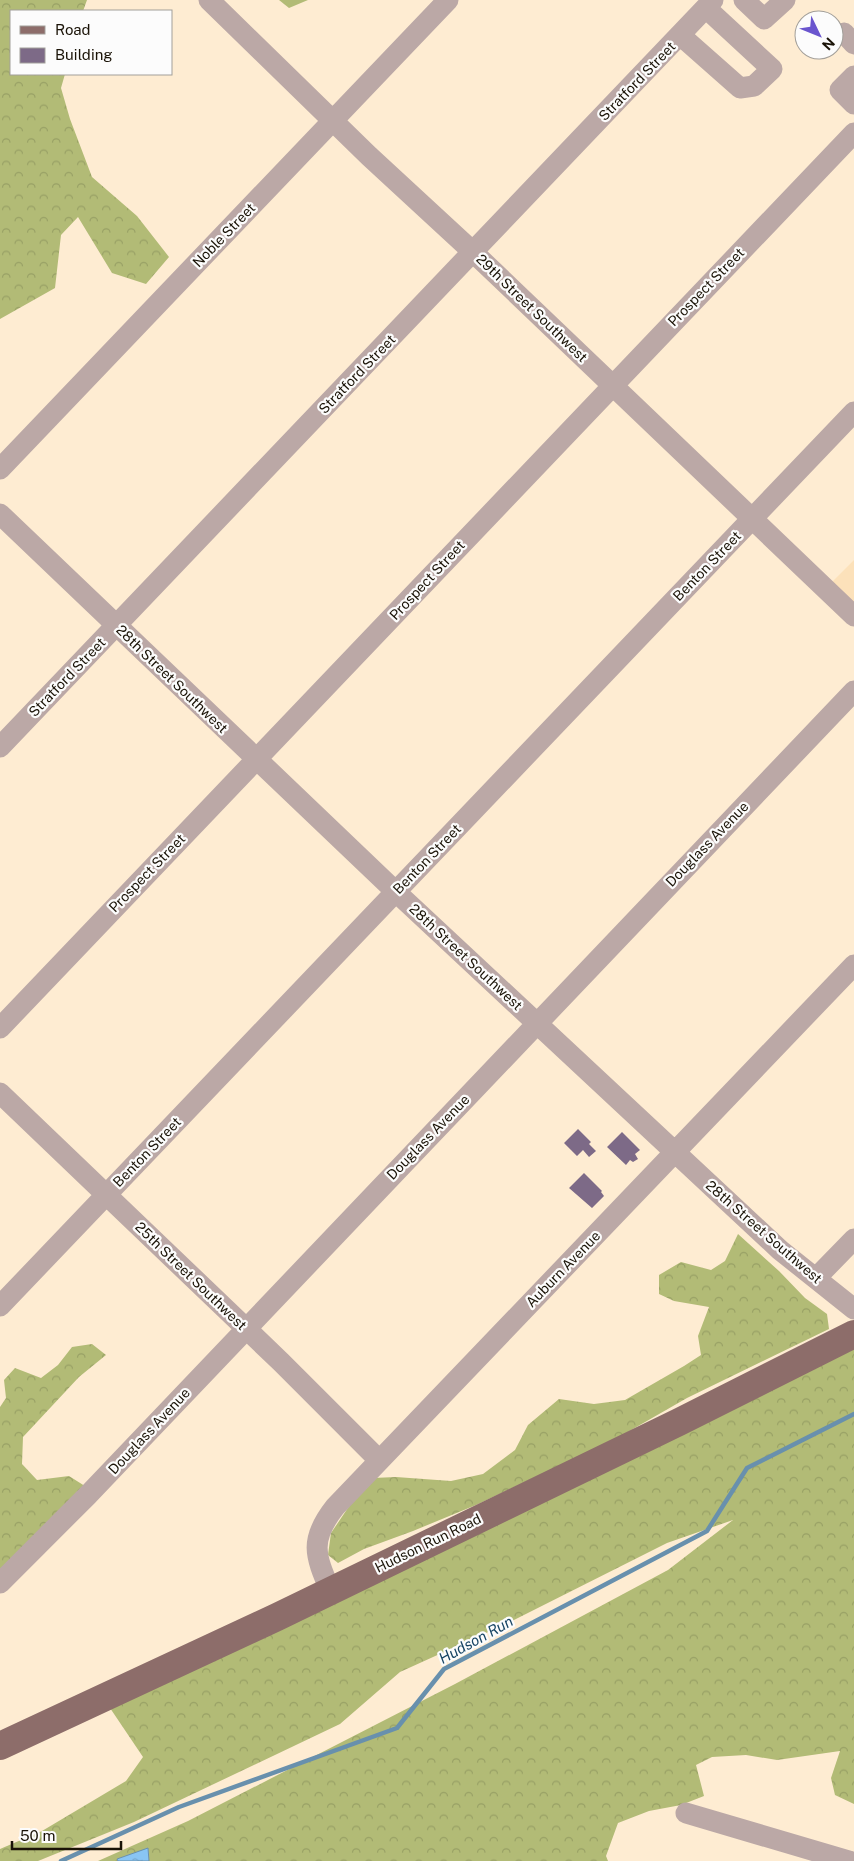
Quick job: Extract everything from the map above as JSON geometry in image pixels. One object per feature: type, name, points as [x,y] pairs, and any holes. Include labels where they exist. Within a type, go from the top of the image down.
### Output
[{"type":"main road","name":"Hudson Run Road","points":[[0,1746],[679,1422],[854,1334]]},
{"type":"street","name":"29th Street Southwest","points":[[208,0],[854,616]]},
{"type":"street","name":"Noble Street","points":[[0,469],[448,0]]},
{"type":"street","points":[[744,0],[764,20],[785,0]]},
{"type":"street","points":[[680,35],[740,88],[754,86],[772,69],[710,4]]},
{"type":"street","name":"Stratford Street","points":[[0,747],[710,4]]},
{"type":"street","points":[[854,76],[840,90],[854,104]]},
{"type":"street","name":"Prospect Street","points":[[0,1028],[854,133]]},
{"type":"street","name":"Benton Street","points":[[0,1306],[854,412]]},
{"type":"street","name":"28th Street Southwest","points":[[0,514],[396,892],[780,1250],[854,1309]]},
{"type":"street","name":"Douglass Avenue","points":[[0,1583],[88,1495],[854,690]]},
{"type":"street","name":"Auburn Avenue","points":[[330,1590],[322,1571],[317,1552],[317,1542],[320,1529],[335,1507],[854,965]]},
{"type":"street","name":"25th Street Southwest","points":[[0,1093],[246,1328],[380,1460]]},
{"type":"street","points":[[816,1278],[854,1239]]},
{"type":"street","points":[[686,1813],[849,1861]]},
{"type":"shaded area","points":[[854,560],[854,616],[825,589]]},
{"type":"green space","points":[[0,0],[87,0],[83,10],[10,10],[10,75],[65,75],[61,88],[70,119],[92,177],[137,216],[169,257],[146,284],[112,273],[78,217],[61,235],[55,288],[0,319]]},
{"type":"green space","points":[[279,0],[308,0],[289,8]]},
{"type":"green space","points":[[738,1234],[779,1271],[805,1298],[827,1314],[829,1329],[687,1398],[612,1441],[476,1505],[364,1549],[338,1563],[328,1555],[331,1533],[354,1499],[373,1478],[396,1477],[451,1481],[483,1474],[515,1450],[528,1425],[559,1399],[594,1404],[625,1400],[701,1355],[698,1336],[709,1307],[674,1301],[659,1294],[659,1275],[681,1262],[711,1270],[725,1261]]},
{"type":"green space","points":[[92,1344],[106,1355],[79,1377],[23,1437],[22,1464],[37,1480],[69,1476],[88,1488],[0,1577],[0,1407],[6,1398],[4,1380],[15,1368],[41,1378],[58,1365],[72,1347]]},
{"type":"green space","points":[[854,1349],[854,1804],[835,1795],[831,1778],[840,1751],[777,1760],[746,1755],[712,1757],[696,1765],[704,1796],[681,1805],[649,1811],[618,1823],[606,1856],[608,1861],[149,1861],[148,1849],[117,1859],[118,1861],[98,1861],[188,1821],[455,1684],[668,1570],[733,1520],[667,1543],[508,1623],[400,1672],[340,1724],[134,1822],[38,1861],[0,1861],[0,1849],[42,1831],[126,1781],[143,1757],[110,1708]]},
{"type":"water","points":[[148,1848],[149,1861],[118,1861],[117,1859]]},
{"type":"building","points":[[578,1129],[591,1142],[589,1144],[596,1151],[589,1157],[583,1150],[577,1156],[564,1143]]},
{"type":"building","points":[[622,1132],[640,1150],[635,1154],[638,1159],[633,1162],[630,1160],[626,1165],[607,1147]]},
{"type":"building","points":[[584,1173],[602,1191],[604,1196],[592,1208],[569,1188]]},
{"type":"waterway","name":"Hudson Run","points":[[61,1861],[179,1807],[397,1728],[444,1669],[707,1531],[747,1468],[854,1414]]}]
